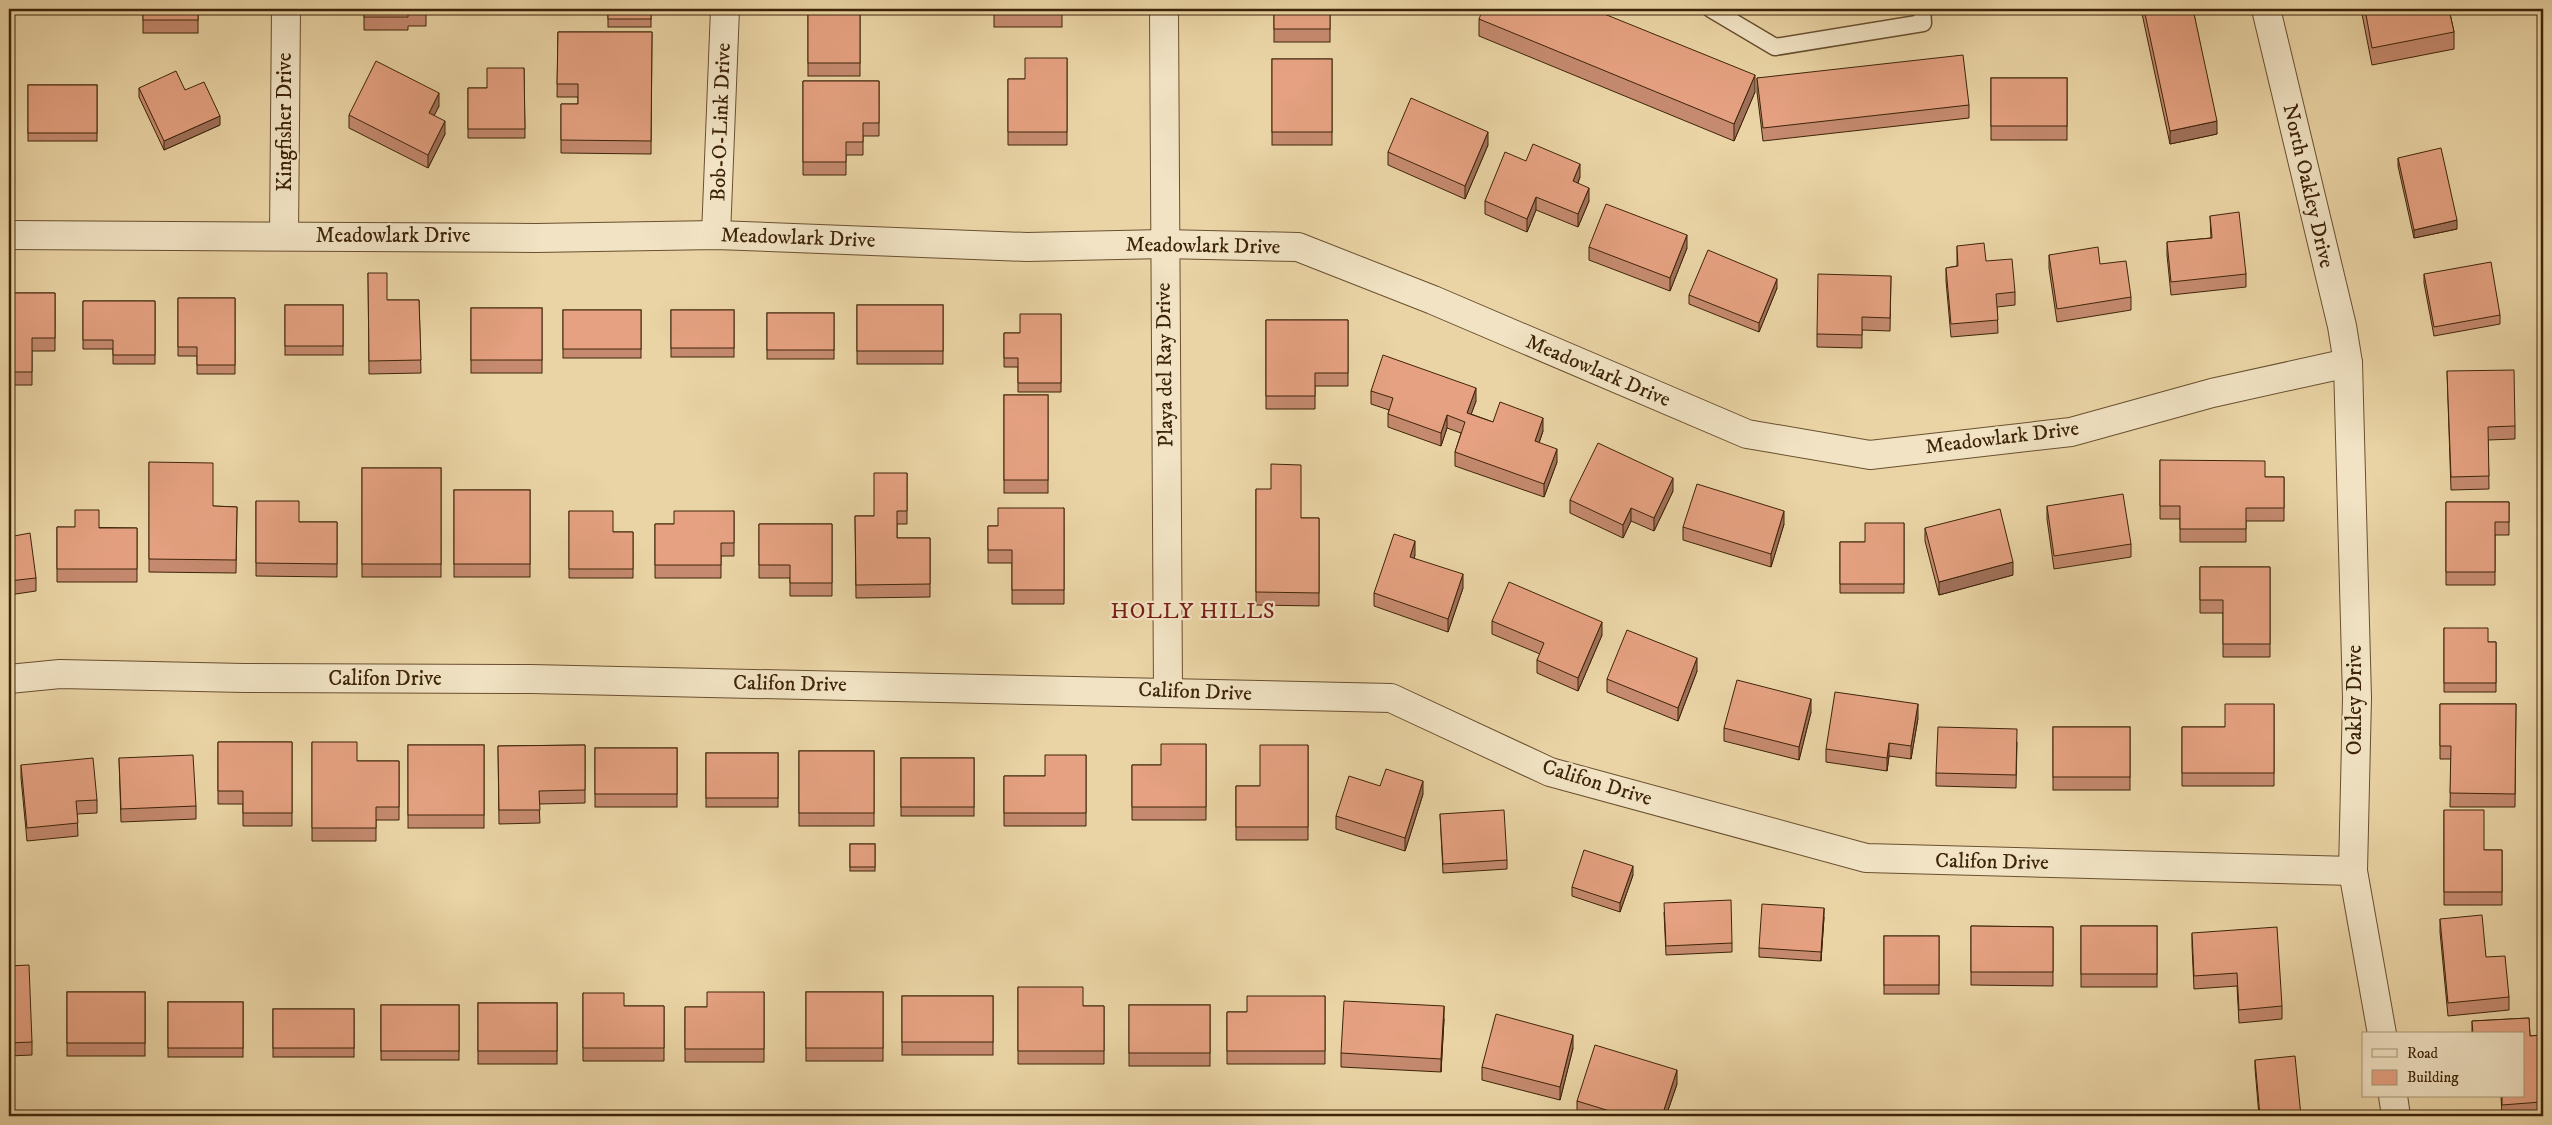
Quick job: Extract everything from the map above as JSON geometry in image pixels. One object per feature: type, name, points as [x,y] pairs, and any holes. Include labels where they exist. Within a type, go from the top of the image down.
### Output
[{"type":"street","name":"Kingfisher Drive","points":[[284,236],[286,9]]},
{"type":"street","name":"Bob-O-Link Drive","points":[[716,235],[725,9]]},
{"type":"street","name":"Playa del Ray Drive","points":[[1164,9],[1168,691]]},
{"type":"street","name":"North Oakley Drive","points":[[2266,9],[2342,326],[2348,363]]},
{"type":"street","name":"Meadowlark Drive","points":[[9,235],[536,238],[716,235],[1027,247],[1164,244],[1298,247],[1434,300],[1747,434],[1870,455],[2071,432],[2212,394],[2348,363]]},
{"type":"street","name":"Oakley Drive","points":[[2348,363],[2357,698],[2353,871],[2382,1032]]},
{"type":"street","name":"Califon Drive","points":[[9,678],[60,674],[244,678],[531,679],[1168,691],[1391,698],[1550,772],[1866,858],[2353,871]]},
{"type":"street","points":[[2393,1098],[2396,1116]]},
{"type":"lane","points":[[1710,9],[1729,13],[1775,47],[1923,23],[1922,9]]},
{"type":"building","points":[[143,9],[198,9],[198,20],[143,20]]},
{"type":"building","points":[[364,9],[426,9],[426,12],[408,12],[408,17],[364,17]]},
{"type":"building","points":[[608,9],[651,9],[651,19],[608,19]]},
{"type":"building","points":[[808,9],[860,9],[860,63],[808,63]]},
{"type":"building","points":[[994,9],[1062,9],[1062,14],[994,14]]},
{"type":"building","points":[[1274,9],[1330,9],[1330,29],[1274,29]]},
{"type":"building","points":[[1483,9],[1592,9],[1755,75],[1734,124],[1479,19]]},
{"type":"building","points":[[2144,9],[2193,9],[2217,121],[2170,131]]},
{"type":"building","points":[[2365,9],[2449,9],[2454,32],[2372,48]]},
{"type":"building","points":[[558,32],[652,32],[651,141],[561,140],[561,104],[578,104],[578,84],[557,84]]},
{"type":"building","points":[[1963,55],[1969,105],[1763,128],[1757,78]]},
{"type":"building","points":[[1025,58],[1067,58],[1067,132],[1008,132],[1008,79],[1025,79]]},
{"type":"building","points":[[1272,59],[1332,59],[1332,132],[1272,132]]},
{"type":"building","points":[[376,61],[439,93],[429,113],[445,121],[428,155],[349,115]]},
{"type":"building","points":[[487,68],[524,68],[525,129],[468,129],[468,88],[487,88]]},
{"type":"building","points":[[176,71],[185,90],[204,82],[220,116],[164,141],[139,88]]},
{"type":"building","points":[[1991,78],[2067,78],[2067,126],[1991,126]]},
{"type":"building","points":[[803,81],[879,81],[879,123],[863,123],[863,142],[846,142],[846,162],[803,162]]},
{"type":"building","points":[[28,85],[97,85],[97,133],[28,133]]},
{"type":"building","points":[[1411,98],[1488,132],[1465,186],[1388,152]]},
{"type":"building","points":[[1533,144],[1580,164],[1573,181],[1589,188],[1578,214],[1536,197],[1527,219],[1485,201],[1505,152],[1526,161]]},
{"type":"building","points":[[2441,148],[2457,220],[2414,230],[2398,158]]},
{"type":"building","points":[[1606,204],[1687,235],[1670,278],[1589,247]]},
{"type":"building","points":[[2239,212],[2246,274],[2171,282],[2167,242],[2212,238],[2210,216]]},
{"type":"building","points":[[1984,243],[1986,261],[2012,259],[2015,292],[1996,294],[1998,320],[1951,324],[1946,268],[1958,266],[1957,246]]},
{"type":"building","points":[[2098,247],[2100,264],[2126,261],[2131,297],[2057,309],[2049,255]]},
{"type":"building","points":[[1708,250],[1777,279],[1759,323],[1689,295]]},
{"type":"building","points":[[2491,262],[2500,315],[2434,327],[2424,274]]},
{"type":"building","points":[[368,273],[387,273],[387,300],[419,300],[421,360],[369,361]]},
{"type":"building","points":[[1818,274],[1891,276],[1890,318],[1862,317],[1862,335],[1817,334]]},
{"type":"building","points":[[9,293],[55,293],[55,338],[32,338],[32,372],[9,372]]},
{"type":"building","points":[[178,298],[235,298],[235,365],[197,365],[197,347],[178,347]]},
{"type":"building","points":[[83,301],[155,301],[155,355],[113,355],[113,340],[83,340]]},
{"type":"building","points":[[285,305],[343,305],[343,346],[285,346]]},
{"type":"building","points":[[857,305],[943,305],[943,351],[857,351]]},
{"type":"building","points":[[471,308],[542,308],[542,360],[471,360]]},
{"type":"building","points":[[563,310],[641,310],[641,349],[563,349]]},
{"type":"building","points":[[671,310],[734,310],[734,348],[671,348]]},
{"type":"building","points":[[767,313],[834,313],[834,350],[767,350]]},
{"type":"building","points":[[1020,314],[1061,314],[1061,383],[1018,383],[1018,358],[1004,358],[1004,333],[1020,333]]},
{"type":"building","points":[[1266,320],[1348,320],[1348,373],[1315,373],[1315,396],[1266,396]]},
{"type":"building","points":[[1383,355],[1476,388],[1467,413],[1493,422],[1500,402],[1543,418],[1535,441],[1557,449],[1544,484],[1455,452],[1465,422],[1447,415],[1441,433],[1388,414],[1393,398],[1371,391]]},
{"type":"building","points":[[2514,370],[2515,426],[2488,427],[2489,476],[2451,477],[2447,371]]},
{"type":"building","points":[[1004,395],[1048,395],[1048,480],[1004,480]]},
{"type":"building","points":[[1598,443],[1673,478],[1654,518],[1631,508],[1623,525],[1570,500]]},
{"type":"building","points":[[2160,460],[2265,461],[2265,477],[2284,477],[2284,508],[2246,508],[2246,529],[2180,529],[2180,506],[2160,506]]},
{"type":"building","points":[[149,462],[213,463],[213,506],[237,507],[236,560],[149,559]]},
{"type":"building","points":[[1271,464],[1301,465],[1301,518],[1319,518],[1319,593],[1256,592],[1256,489],[1271,489]]},
{"type":"building","points":[[362,468],[441,468],[441,564],[362,564]]},
{"type":"building","points":[[874,473],[907,473],[907,511],[897,511],[897,538],[930,538],[930,584],[856,585],[855,516],[874,516]]},
{"type":"building","points":[[1697,484],[1784,511],[1771,554],[1683,527]]},
{"type":"building","points":[[454,490],[530,490],[530,564],[454,564]]},
{"type":"building","points":[[2123,494],[2131,544],[2054,556],[2047,506]]},
{"type":"building","points":[[256,501],[299,501],[299,522],[337,522],[337,564],[256,563]]},
{"type":"building","points":[[2446,502],[2509,502],[2509,522],[2495,522],[2495,572],[2446,572]]},
{"type":"building","points":[[998,508],[1064,508],[1064,590],[1012,590],[1012,550],[988,550],[988,526],[998,526]]},
{"type":"building","points":[[2000,509],[2013,562],[1939,582],[1925,528]]},
{"type":"building","points":[[75,510],[99,510],[99,528],[137,528],[137,569],[57,569],[57,527],[75,527]]},
{"type":"building","points":[[569,511],[613,511],[613,532],[633,532],[633,569],[569,569]]},
{"type":"building","points":[[674,511],[734,511],[734,543],[721,543],[721,565],[655,565],[655,524],[674,524]]},
{"type":"building","points":[[1865,523],[1904,523],[1904,584],[1840,584],[1840,542],[1865,542]]},
{"type":"building","points":[[759,524],[832,524],[832,583],[790,583],[790,565],[759,565]]},
{"type":"building","points":[[30,533],[36,578],[9,581],[9,537]]},
{"type":"building","points":[[1394,534],[1415,541],[1410,557],[1463,574],[1448,619],[1374,593]]},
{"type":"building","points":[[2200,567],[2270,567],[2270,644],[2223,644],[2223,600],[2200,600]]},
{"type":"building","points":[[1509,582],[1602,622],[1578,678],[1537,660],[1544,643],[1492,621]]},
{"type":"building","points":[[2444,628],[2488,628],[2488,642],[2496,642],[2496,683],[2444,683]]},
{"type":"building","points":[[1627,630],[1697,658],[1678,708],[1607,679]]},
{"type":"building","points":[[1737,680],[1811,699],[1799,747],[1724,728]]},
{"type":"building","points":[[1835,692],[1918,704],[1911,746],[1889,743],[1887,758],[1826,749]]},
{"type":"building","points":[[2225,704],[2274,704],[2274,773],[2182,773],[2182,727],[2225,727]]},
{"type":"building","points":[[2440,704],[2516,704],[2515,794],[2450,793],[2451,746],[2440,746]]},
{"type":"building","points":[[1938,727],[2017,729],[2016,775],[1936,773]]},
{"type":"building","points":[[2053,727],[2130,727],[2130,777],[2053,777]]},
{"type":"building","points":[[218,742],[292,742],[292,813],[243,813],[243,791],[218,791]]},
{"type":"building","points":[[312,742],[357,742],[357,761],[399,761],[399,807],[376,807],[376,828],[312,828]]},
{"type":"building","points":[[1161,744],[1206,744],[1206,807],[1132,807],[1132,765],[1161,765]]},
{"type":"building","points":[[408,745],[484,745],[484,815],[408,815]]},
{"type":"building","points":[[585,745],[585,790],[539,791],[540,810],[499,810],[498,746]]},
{"type":"building","points":[[1260,745],[1308,745],[1308,827],[1236,827],[1236,786],[1260,786]]},
{"type":"building","points":[[595,748],[677,748],[677,794],[595,794]]},
{"type":"building","points":[[799,751],[874,751],[874,813],[799,813]]},
{"type":"building","points":[[706,753],[778,753],[778,798],[706,798]]},
{"type":"building","points":[[193,755],[196,806],[121,809],[119,758]]},
{"type":"building","points":[[1045,755],[1086,755],[1086,813],[1004,813],[1004,776],[1045,776]]},
{"type":"building","points":[[93,758],[97,800],[76,801],[78,823],[27,828],[21,765]]},
{"type":"building","points":[[901,758],[974,758],[974,807],[901,807]]},
{"type":"building","points":[[1386,769],[1423,781],[1405,838],[1336,816],[1349,776],[1380,786]]},
{"type":"building","points":[[1504,810],[1507,860],[1443,864],[1440,814]]},
{"type":"building","points":[[2444,810],[2484,810],[2484,850],[2502,850],[2502,892],[2444,892]]},
{"type":"building","points":[[850,844],[875,844],[875,867],[850,867]]},
{"type":"building","points":[[1584,850],[1633,866],[1620,903],[1572,887]]},
{"type":"building","points":[[1731,900],[1732,943],[1666,946],[1664,903]]},
{"type":"building","points":[[1762,904],[1824,908],[1821,952],[1759,948]]},
{"type":"building","points":[[2482,915],[2486,957],[2505,956],[2509,997],[2448,1003],[2440,919]]},
{"type":"building","points":[[1971,926],[2053,927],[2053,972],[1971,972]]},
{"type":"building","points":[[2081,926],[2157,926],[2157,974],[2081,974]]},
{"type":"building","points":[[2277,927],[2282,1006],[2239,1010],[2237,973],[2194,976],[2192,933]]},
{"type":"building","points":[[1884,936],[1939,936],[1939,985],[1884,985]]},
{"type":"building","points":[[29,965],[32,1042],[9,1043],[9,966]]},
{"type":"building","points":[[1018,987],[1083,987],[1083,1006],[1104,1006],[1104,1051],[1018,1051]]},
{"type":"building","points":[[67,992],[145,992],[145,1043],[67,1043]]},
{"type":"building","points":[[707,992],[764,992],[764,1049],[685,1049],[685,1007],[707,1007]]},
{"type":"building","points":[[806,992],[883,992],[883,1048],[806,1048]]},
{"type":"building","points":[[583,993],[624,993],[624,1006],[664,1006],[664,1048],[583,1048]]},
{"type":"building","points":[[902,996],[993,996],[993,1042],[902,1042]]},
{"type":"building","points":[[1247,996],[1325,996],[1325,1051],[1227,1051],[1227,1012],[1247,1012]]},
{"type":"building","points":[[1344,1001],[1444,1006],[1441,1059],[1341,1053]]},
{"type":"building","points":[[168,1002],[243,1002],[243,1048],[168,1048]]},
{"type":"building","points":[[478,1003],[557,1003],[557,1051],[478,1051]]},
{"type":"building","points":[[381,1005],[459,1005],[459,1051],[381,1051]]},
{"type":"building","points":[[1129,1005],[1210,1005],[1210,1053],[1129,1053]]},
{"type":"building","points":[[273,1009],[354,1009],[354,1048],[273,1048]]},
{"type":"building","points":[[1496,1014],[1573,1035],[1560,1087],[1482,1067]]},
{"type":"building","points":[[2529,1018],[2530,1036],[2543,1035],[2543,1078],[2539,1078],[2541,1102],[2502,1105],[2502,1098],[2524,1098],[2524,1032],[2473,1032],[2472,1021]]},
{"type":"building","points":[[1595,1045],[1677,1070],[1662,1116],[1626,1116],[1577,1101]]},
{"type":"building","points":[[2295,1056],[2301,1116],[2260,1116],[2255,1060]]},
{"type":"district","name":"HOLLY HILLS","points":[[1193,611]]}]
